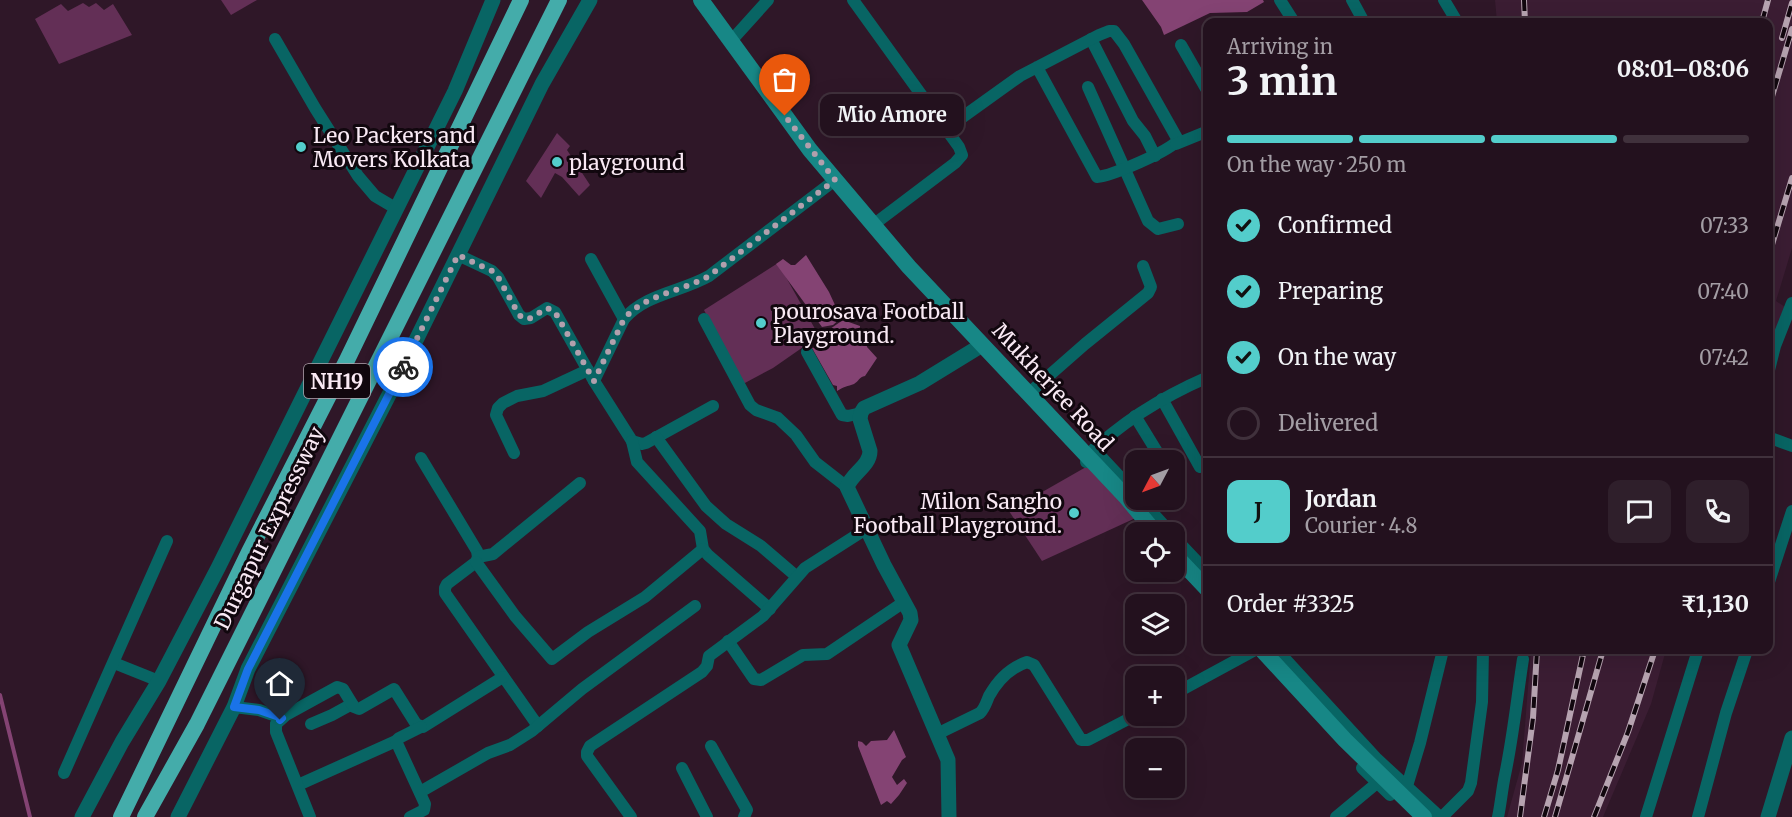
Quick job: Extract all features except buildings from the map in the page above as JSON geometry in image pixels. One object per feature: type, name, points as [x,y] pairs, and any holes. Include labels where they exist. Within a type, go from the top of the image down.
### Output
[{"type":"highway","name":"Durgapur Expressway","points":[[121,817],[249,552],[347,360],[521,0]]},
{"type":"highway","name":"Durgapur Expressway","points":[[146,817],[197,724],[559,0]]},
{"type":"main road","name":"Mukherjee Road","points":[[701,0],[810,150],[909,267],[1028,394],[1125,488]]},
{"type":"main road","points":[[1185,566],[1203,585]]},
{"type":"main road","points":[[1266,654],[1345,740],[1424,817]]},
{"type":"street","points":[[82,817],[122,742],[159,681],[397,209],[455,91],[493,0]]},
{"type":"street","points":[[178,817],[234,707],[248,669],[392,389],[542,84],[590,0]]},
{"type":"street","points":[[731,41],[768,0]]},
{"type":"street","points":[[853,0],[959,147],[962,155],[955,163],[873,225]]},
{"type":"street","points":[[1280,0],[1291,18]]},
{"type":"street","points":[[1352,0],[1362,18]]},
{"type":"street","points":[[1444,0],[1456,18]]},
{"type":"street","points":[[946,129],[1005,85],[1091,39],[1114,31],[1120,36],[1177,136],[1176,144]]},
{"type":"street","points":[[275,39],[358,176],[375,196],[397,209]]},
{"type":"street","points":[[1091,39],[1133,121],[1145,136],[1155,156]]},
{"type":"street","points":[[1181,45],[1203,83]]},
{"type":"street","points":[[1038,67],[1097,177],[1155,156],[1203,133]]},
{"type":"street","points":[[1088,87],[1148,221],[1158,230],[1178,224]]},
{"type":"street","points":[[514,453],[496,415],[503,403],[517,396],[543,391],[591,375],[631,311],[643,303],[693,285],[709,276],[835,180]]},
{"type":"street","points":[[458,255],[492,271],[498,277],[519,315],[524,319],[531,318],[547,308],[555,312],[632,441],[637,462],[700,531],[704,549],[770,609]]},
{"type":"street","points":[[591,259],[624,319]]},
{"type":"street","points":[[1028,394],[1148,293],[1151,287],[1143,267]]},
{"type":"street","points":[[1773,354],[1792,303]]},
{"type":"street","points":[[704,319],[750,405],[756,410],[778,418],[796,435],[815,462],[847,487],[904,602],[912,620],[901,639],[900,651],[948,760],[949,817]]},
{"type":"street","points":[[847,487],[849,481],[870,456],[861,413],[864,408],[935,375],[982,345]]},
{"type":"street","points":[[807,352],[842,415],[861,413]]},
{"type":"street","points":[[1139,522],[1090,468],[1086,460],[1109,434],[1135,416],[1162,399],[1203,379]]},
{"type":"street","points":[[1162,399],[1200,467]]},
{"type":"street","points":[[632,441],[642,444],[713,406]]},
{"type":"street","points":[[1135,416],[1156,450]]},
{"type":"street","points":[[656,437],[706,506],[726,524],[761,546],[796,576]]},
{"type":"street","points":[[1773,439],[1792,446]]},
{"type":"street","points":[[421,458],[477,551],[477,559],[514,616],[552,659],[588,632],[645,597],[704,549]]},
{"type":"street","points":[[538,726],[445,593],[447,584],[477,559],[493,554],[580,483]]},
{"type":"street","points":[[1147,510],[1160,522]]},
{"type":"street","points":[[1773,570],[1792,511]]},
{"type":"street","points":[[631,817],[587,756],[590,747],[702,672],[707,666],[709,656],[770,609],[796,576],[867,529]]},
{"type":"street","points":[[64,773],[167,542]]},
{"type":"street","points":[[1185,549],[1203,568]]},
{"type":"street","points":[[1185,574],[1203,594]]},
{"type":"street","points":[[728,641],[754,679],[761,680],[803,655],[826,654],[904,602]]},
{"type":"street","points":[[422,798],[488,753],[510,745],[538,726],[582,689],[695,606]]},
{"type":"street","points":[[1185,688],[1248,654]]},
{"type":"street","points":[[1259,654],[1350,756],[1413,817]]},
{"type":"street","points":[[1281,654],[1349,729],[1441,817],[1468,791],[1471,783],[1482,702],[1483,654]]},
{"type":"street","points":[[1407,786],[1442,654]]},
{"type":"street","points":[[1646,817],[1697,654]]},
{"type":"street","points":[[1698,817],[1726,713],[1746,654]]},
{"type":"street","points":[[1498,817],[1503,796],[1504,777],[1510,757],[1523,659]]},
{"type":"street","points":[[937,734],[980,713],[999,678],[1027,662],[1034,665],[1081,740],[1088,741],[1125,721]]},
{"type":"street","points":[[114,663],[159,681]]},
{"type":"street","points":[[298,785],[429,725],[503,677]]},
{"type":"street","points":[[310,817],[276,732],[276,724],[282,718],[337,687],[343,689],[356,708],[363,707],[394,689],[414,721],[421,727]]},
{"type":"street","points":[[311,724],[332,716],[352,704]]},
{"type":"street","points":[[234,707],[259,710],[282,718]]},
{"type":"street","points":[[1768,817],[1792,738]]},
{"type":"street","points":[[396,741],[433,817]]},
{"type":"street","points":[[711,746],[747,810],[744,817]]},
{"type":"street","points":[[682,768],[707,817]]},
{"type":"street","points":[[1336,817],[1377,783]]},
{"type":"street","points":[[410,817],[424,810],[422,798]]},
{"type":"shaded area","points":[[221,0],[257,0],[231,15]]},
{"type":"shaded area","points":[[1142,0],[1263,0],[1264,2],[1247,12],[1210,13],[1164,35]]},
{"type":"shaded area","points":[[1495,0],[1792,0],[1792,248],[1776,301],[1785,307],[1773,345],[1773,18],[1497,18]]},
{"type":"shaded area","points":[[83,3],[89,7],[96,3],[104,10],[113,4],[132,35],[59,64],[35,19],[61,4],[68,11]]},
{"type":"shaded area","name":"playground","points":[[557,133],[570,146],[567,150],[590,185],[579,196],[562,177],[555,173],[541,198],[526,181]]},
{"type":"shaded area","points":[[806,255],[829,292],[841,318],[833,325],[822,327],[776,264],[783,259],[795,265]]},
{"type":"shaded area","name":"pourosava Football Playground.","points":[[778,263],[819,336],[773,368],[743,384],[704,310]]},
{"type":"shaded area","points":[[843,320],[860,326],[860,333],[868,339],[867,347],[877,358],[865,376],[854,384],[837,391],[837,386],[833,385],[812,348],[818,347],[823,339],[821,336],[825,337],[830,329]]},
{"type":"shaded area","name":"Milon Sangho Football Playground.","points":[[1093,463],[1125,499],[1125,510],[1135,510],[1140,516],[1042,561],[1009,511]]},
{"type":"shaded area","points":[[1531,654],[1665,654],[1651,704],[1603,817],[1507,817],[1522,763]]},
{"type":"shaded area","points":[[894,730],[906,757],[892,777],[897,785],[904,779],[907,783],[891,804],[887,801],[881,805],[858,741],[866,746],[871,741],[887,740]]},
{"type":"waterway","points":[[0,695],[30,817]]},
{"type":"railway","points":[[1524,0],[1525,18]]},
{"type":"railway","points":[[1763,18],[1768,0]]},
{"type":"railway","points":[[1782,38],[1792,3]]},
{"type":"railway","points":[[1773,93],[1792,29]]},
{"type":"railway","points":[[1773,241],[1792,178]]},
{"type":"railway","points":[[1520,817],[1533,718],[1537,654]]},
{"type":"railway","points":[[1544,817],[1558,770],[1583,654]]},
{"type":"railway","points":[[1555,817],[1602,654]]},
{"type":"railway","points":[[1594,817],[1628,732],[1654,654]]},
{"type":"way so far","points":[[403,367],[458,255],[492,271],[498,277],[519,315],[524,319],[531,318],[547,308],[555,312],[594,381],[624,319],[631,311],[643,303],[693,285],[709,276],[835,180],[785,116]]},
{"type":"place","name":"Mio Amore","points":[[785,116]]},
{"type":"place","name":"Leo Packers and Movers Kolkata","points":[[301,147]]},
{"type":"place","name":"playground","points":[[557,162]]},
{"type":"place","name":"pourosava Football Playground.","points":[[761,323]]},
{"type":"place","name":"Milon Sangho Football Playground.","points":[[1074,513]]},
{"type":"route","points":[[280,720],[282,718],[259,710],[234,707],[248,669],[403,367]]}]
